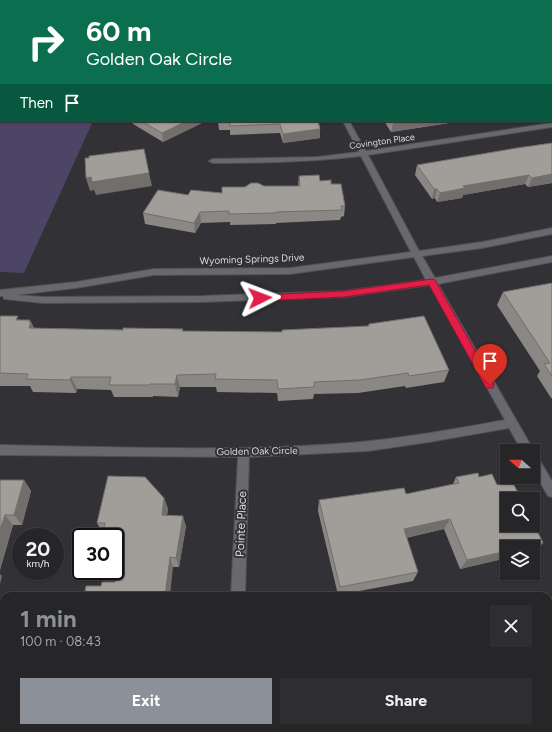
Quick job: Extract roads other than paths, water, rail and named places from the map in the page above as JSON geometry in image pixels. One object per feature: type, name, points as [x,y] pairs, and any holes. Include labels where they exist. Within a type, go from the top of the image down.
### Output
[{"type":"street","points":[[346,122],[362,154],[417,255],[524,444]]},
{"type":"street","name":"Covington Place","points":[[213,161],[317,159],[362,154],[552,125]]},
{"type":"street","name":"Wyoming Springs Drive","points":[[0,293],[76,285],[154,272],[290,271],[417,255],[482,245],[552,231]]},
{"type":"street","points":[[0,297],[43,300],[246,298],[344,294],[432,282],[552,259]]},
{"type":"street","name":"Golden Oak Circle","points":[[0,450],[244,452],[347,448],[398,442],[511,423]]},
{"type":"street","name":"Pointe Place","points":[[238,592],[244,452]]},
{"type":"street","points":[[540,472],[552,492]]}]
